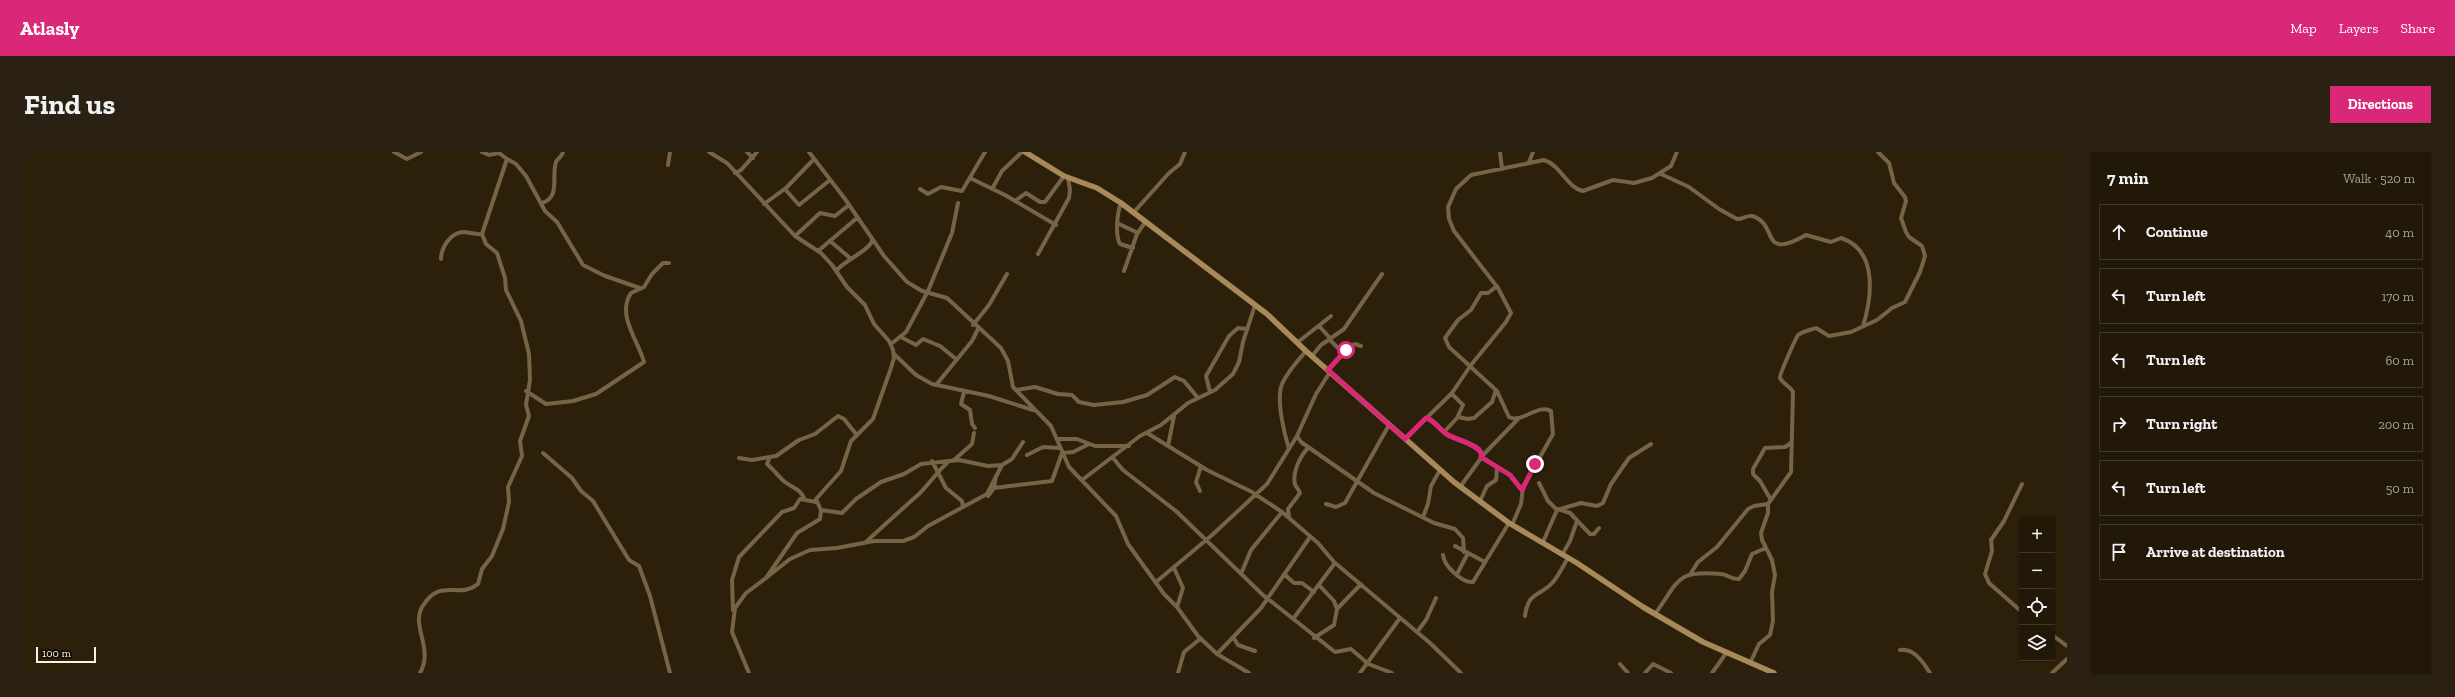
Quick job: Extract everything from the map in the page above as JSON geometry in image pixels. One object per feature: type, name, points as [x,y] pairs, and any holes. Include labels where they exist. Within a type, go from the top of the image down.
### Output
[{"type":"street","points":[[394,152],[407,159],[418,155],[421,152]]},
{"type":"street","points":[[482,152],[489,155],[499,153],[516,164],[526,176],[545,211],[557,222],[583,264],[605,276],[640,288]]},
{"type":"street","points":[[542,203],[550,200],[555,190],[553,177],[556,162],[563,152]]},
{"type":"street","points":[[668,165],[670,152]]},
{"type":"street","points":[[709,152],[727,163],[764,204],[788,225],[796,236],[818,251],[837,270],[847,287],[865,305],[875,326],[891,344],[894,354],[916,375],[938,385],[964,392],[989,396],[1033,410]]},
{"type":"street","points":[[747,152],[753,158]]},
{"type":"street","points":[[735,173],[740,172],[753,158],[756,152]]},
{"type":"street","points":[[809,152],[849,205],[884,256],[908,282],[922,291],[928,291],[947,298],[973,325],[1000,348],[1006,356],[1011,368],[1012,385],[1033,410],[1051,426],[1069,467],[1116,516],[1128,544],[1156,582],[1200,638],[1217,654],[1250,673]]},
{"type":"street","points":[[920,189],[928,194],[944,187],[959,192],[963,190],[985,152]]},
{"type":"street","points":[[992,189],[1002,171],[1022,152]]},
{"type":"street","points":[[1025,152],[1066,177],[1097,188],[1146,221],[1283,327],[1306,351],[1440,470],[1460,487],[1511,524],[1543,542],[1655,614],[1703,642],[1751,661],[1774,673]]},
{"type":"street","points":[[1134,212],[1169,173],[1180,164],[1185,152]]},
{"type":"street","points":[[1500,152],[1502,169]]},
{"type":"street","points":[[1529,162],[1533,152]]},
{"type":"street","points":[[1405,439],[1452,394],[1470,366],[1510,317],[1510,310],[1497,286],[1459,239],[1448,215],[1456,189],[1462,182],[1476,174],[1544,160],[1554,164],[1582,191],[1613,180],[1637,182],[1661,174],[1672,164],[1677,152]]},
{"type":"street","points":[[1751,661],[1758,644],[1770,635],[1774,621],[1772,592],[1776,575],[1772,560],[1761,533],[1767,516],[1769,502],[1792,472],[1791,443],[1793,392],[1780,375],[1792,350],[1794,341],[1801,333],[1816,328],[1828,336],[1851,332],[1877,320],[1892,308],[1905,302],[1920,272],[1925,256],[1922,246],[1909,237],[1906,232],[1901,218],[1905,208],[1905,197],[1894,183],[1889,164],[1878,152]]},
{"type":"street","points":[[420,673],[426,651],[419,628],[421,609],[435,592],[442,589],[469,589],[478,584],[482,569],[492,556],[503,529],[508,508],[508,487],[522,456],[523,449],[520,441],[529,416],[526,405],[526,391],[530,380],[529,354],[521,321],[506,290],[505,278],[497,253],[486,244],[482,234],[507,159]]},
{"type":"street","points":[[764,204],[785,189],[814,159]]},
{"type":"street","points":[[1661,174],[1689,187],[1719,209],[1738,219],[1750,216],[1759,219],[1773,241],[1784,245],[1806,236],[1831,242],[1839,238],[1846,240],[1862,254],[1871,277],[1864,326]]},
{"type":"street","points":[[1015,201],[1026,193],[1040,202],[1045,202],[1066,177]]},
{"type":"street","points":[[1038,254],[1056,225],[1070,192],[1066,177]]},
{"type":"street","points":[[970,178],[1015,201],[1036,215],[1056,225]]},
{"type":"street","points":[[785,189],[799,205],[830,180]]},
{"type":"street","points":[[1120,203],[1117,214],[1119,224],[1119,243],[1133,248]]},
{"type":"street","points":[[891,344],[901,337],[908,328],[928,291],[952,233],[958,204]]},
{"type":"street","points":[[796,236],[820,213],[835,216],[849,205]]},
{"type":"street","points":[[818,251],[858,218]]},
{"type":"street","points":[[1124,271],[1138,233],[1146,221]]},
{"type":"street","points":[[1119,224],[1138,233]]},
{"type":"street","points":[[441,259],[442,250],[455,234],[462,232],[482,234]]},
{"type":"street","points":[[837,270],[850,258],[869,247],[872,240]]},
{"type":"street","points":[[830,241],[850,258]]},
{"type":"street","points":[[526,391],[546,404],[573,401],[609,388],[644,362],[633,337],[626,311],[629,296],[640,288],[662,263],[669,263]]},
{"type":"street","points":[[973,325],[989,305],[1007,274]]},
{"type":"street","points":[[1312,356],[1330,338],[1344,329],[1382,274]]},
{"type":"street","points":[[1497,286],[1488,293],[1481,294],[1471,310],[1458,320],[1445,336],[1449,348],[1496,390],[1507,414],[1512,418],[1518,418]]},
{"type":"street","points":[[1082,480],[1198,398],[1225,383],[1236,369],[1255,305]]},
{"type":"street","points":[[1298,342],[1331,316]]},
{"type":"street","points":[[1319,326],[1343,353]]},
{"type":"street","points":[[938,385],[940,380],[956,359],[972,341],[978,329]]},
{"type":"street","points":[[1210,392],[1206,376],[1226,341],[1236,329],[1247,329]]},
{"type":"street","points":[[901,337],[916,345],[923,339],[930,340],[956,359]]},
{"type":"street","points":[[1156,582],[1206,541],[1256,494],[1272,476],[1297,436],[1316,394],[1329,371],[1343,353],[1352,345],[1361,346]]},
{"type":"street","points":[[1289,449],[1282,420],[1281,386],[1306,351]]},
{"type":"street","points":[[816,502],[818,496],[841,471],[849,445],[856,434],[873,419],[885,388],[894,354]]},
{"type":"street","points":[[1016,390],[1035,387],[1058,394],[1072,395],[1079,402],[1094,405],[1123,402],[1147,396],[1175,377],[1184,381],[1198,398]]},
{"type":"street","points":[[1457,418],[1473,419],[1492,402],[1496,390]]},
{"type":"street","points":[[964,392],[960,404],[970,410],[972,424],[975,428]]},
{"type":"street","points":[[1444,432],[1457,418],[1463,406],[1452,394]]},
{"type":"street","points":[[1443,555],[1447,566],[1467,581],[1474,582],[1485,562],[1511,524],[1520,504],[1522,490],[1553,430],[1549,410],[1530,412],[1518,418],[1482,456],[1460,487]]},
{"type":"street","points":[[739,458],[752,460],[769,459],[780,454],[799,440],[815,434],[838,416],[844,419],[856,434]]},
{"type":"street","points":[[1168,446],[1174,416]]},
{"type":"street","points":[[1426,418],[1433,421],[1444,432],[1471,444],[1497,469],[1510,475],[1522,490]]},
{"type":"street","points":[[1326,504],[1336,507],[1343,506],[1358,482],[1366,462],[1389,424]]},
{"type":"street","points":[[1147,433],[1201,466],[1256,494],[1282,512],[1310,537],[1335,563],[1417,632],[1461,673]]},
{"type":"street","points":[[953,461],[972,444],[974,434]]},
{"type":"street","points":[[1297,436],[1308,448],[1324,457],[1345,474],[1374,493],[1423,517],[1459,532],[1464,541],[1466,553],[1457,574]]},
{"type":"street","points":[[1057,439],[1077,439],[1089,444],[1129,446]]},
{"type":"street","points":[[821,510],[842,513],[856,499],[881,482],[908,472],[921,464],[932,461],[971,461],[988,466],[1002,465],[1012,459],[1023,442]]},
{"type":"street","points":[[1769,502],[1760,481],[1753,474],[1753,469],[1765,448],[1785,447],[1791,443]]},
{"type":"street","points":[[1062,454],[1073,452],[1089,444]]},
{"type":"street","points":[[1543,542],[1558,510],[1581,503],[1597,506],[1604,503],[1611,484],[1629,458],[1651,444]]},
{"type":"street","points":[[1027,455],[1043,447],[1060,448]]},
{"type":"street","points":[[1289,518],[1288,509],[1300,493],[1295,484],[1295,473],[1300,460],[1308,448]]},
{"type":"street","points":[[543,453],[572,478],[581,491],[593,501],[629,560],[639,566],[650,596],[670,673]]},
{"type":"street","points":[[994,488],[1053,481],[1062,454]]},
{"type":"street","points":[[1112,458],[1123,470],[1176,510],[1206,541],[1263,595],[1314,638],[1334,652],[1351,649],[1366,662],[1392,673]]},
{"type":"street","points":[[769,459],[767,464],[781,476],[784,481],[800,490],[804,498]]},
{"type":"street","points":[[932,461],[946,488],[962,502],[964,507]]},
{"type":"street","points":[[866,543],[886,522],[920,492],[937,472],[948,462]]},
{"type":"street","points":[[984,497],[988,494],[1002,465]]},
{"type":"street","points":[[1200,491],[1196,482],[1201,466]]},
{"type":"street","points":[[1480,501],[1487,486],[1496,480],[1497,469]]},
{"type":"street","points":[[1423,517],[1428,504],[1431,486],[1440,470]]},
{"type":"street","points":[[734,611],[742,597],[790,559],[810,550],[837,548],[866,543],[908,540],[964,507],[988,496],[994,488],[996,475]]},
{"type":"street","points":[[1539,483],[1548,500],[1558,510],[1567,511],[1591,535],[1599,528]]},
{"type":"street","points":[[2019,609],[1991,585],[1985,574],[1992,551],[1992,540],[2004,521],[2022,484]]},
{"type":"street","points":[[750,673],[733,636],[734,611],[732,580],[739,557],[782,512],[794,508],[799,500],[804,498],[816,502],[821,510],[820,519],[797,533],[766,578]]},
{"type":"street","points":[[1655,614],[1678,582],[1691,573],[1698,562],[1717,547],[1748,509],[1769,502]]},
{"type":"street","points":[[1241,574],[1251,550],[1282,512]]},
{"type":"street","points":[[1562,555],[1570,540],[1577,521]]},
{"type":"street","points":[[1217,654],[1267,598],[1310,537]]},
{"type":"street","points":[[1455,546],[1485,562]]},
{"type":"street","points":[[1691,573],[1722,574],[1739,579],[1745,571],[1752,554],[1766,548]]},
{"type":"street","points":[[1526,616],[1526,607],[1533,595],[1553,583],[1568,558]]},
{"type":"street","points":[[1293,619],[1335,563]]},
{"type":"street","points":[[1174,568],[1184,588],[1177,607]]},
{"type":"street","points":[[1284,574],[1294,583],[1302,584],[1314,592]]},
{"type":"street","points":[[1337,609],[1361,584]]},
{"type":"street","points":[[1314,638],[1334,625],[1337,609],[1334,601],[1319,585]]},
{"type":"street","points":[[1263,595],[1270,594]]},
{"type":"street","points":[[1417,632],[1426,620],[1436,598]]},
{"type":"street","points":[[1360,673],[1366,662],[1400,618]]},
{"type":"street","points":[[1233,637],[1238,645],[1255,651]]},
{"type":"street","points":[[2055,637],[2067,646]]},
{"type":"street","points":[[1178,673],[1184,652],[1200,638]]},
{"type":"street","points":[[1900,650],[1906,649],[1914,653],[1930,673]]},
{"type":"street","points":[[1712,673],[1727,652]]},
{"type":"street","points":[[2052,673],[2067,659]]},
{"type":"street","points":[[1620,664],[1628,673]]},
{"type":"street","points":[[1645,673],[1653,664],[1671,673]]},
{"type":"route","points":[[1346,350],[1328,370],[1352,389],[1405,439],[1410,432],[1426,418],[1431,420],[1435,422],[1446,434],[1473,445],[1481,452],[1483,456],[1481,457],[1499,470],[1513,477],[1517,486],[1522,490],[1522,487],[1535,464]]}]
